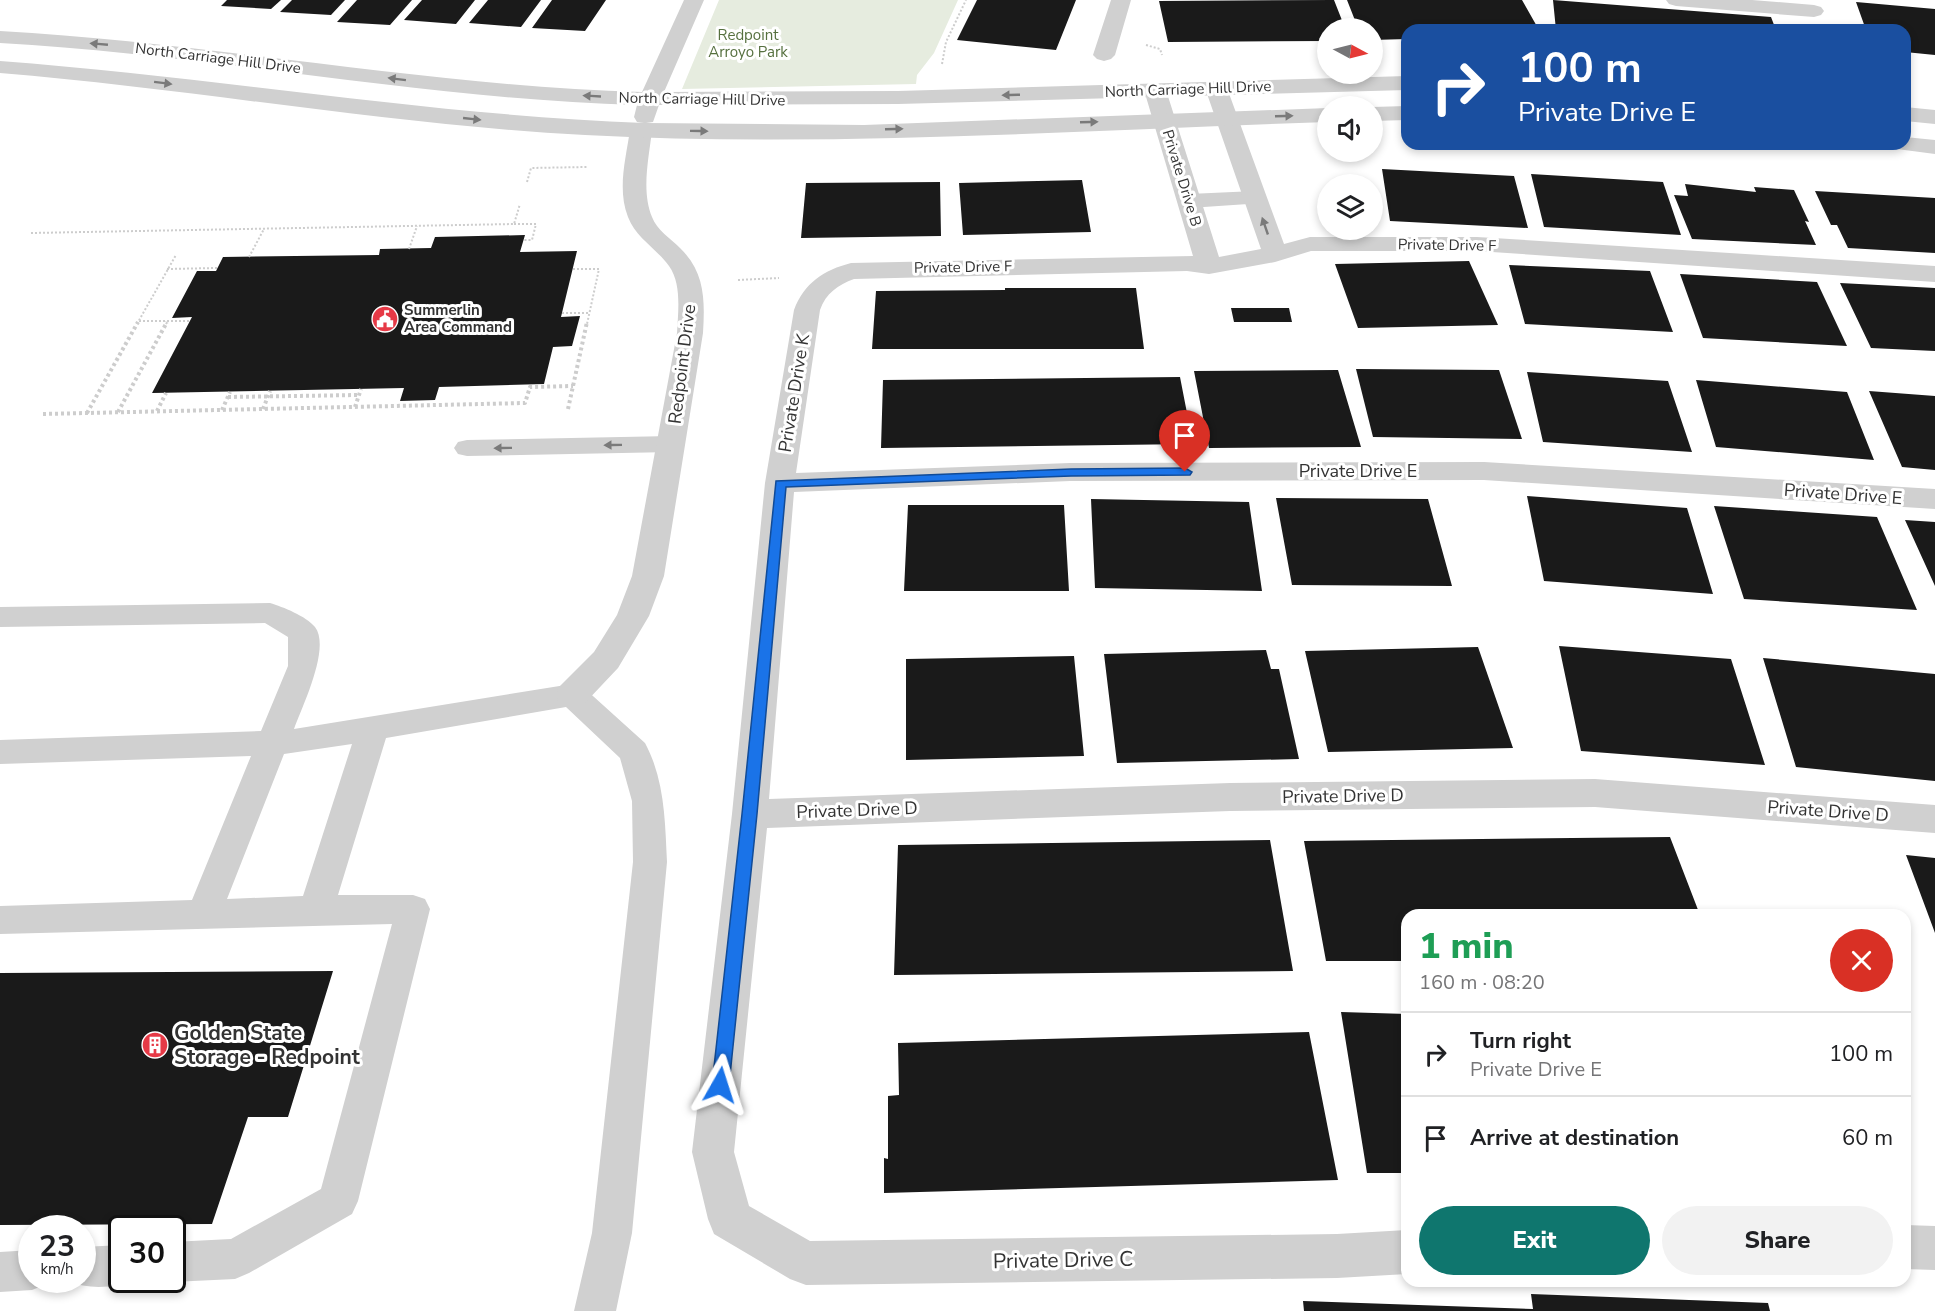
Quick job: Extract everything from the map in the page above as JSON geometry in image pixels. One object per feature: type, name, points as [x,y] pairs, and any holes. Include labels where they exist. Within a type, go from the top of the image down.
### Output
[{"type":"street","name":"Redpoint Drive","points":[[572,695],[606,660],[633,616],[648,576],[672,444],[685,369],[692,302],[690,283],[683,267],[648,230],[640,217],[635,188],[641,130],[650,98],[694,0]]},
{"type":"street","points":[[1104,55],[1120,0]]},
{"type":"street","points":[[1676,0],[1815,14]]},
{"type":"street","name":"North Carriage Hill Drive","points":[[0,37],[115,45],[456,85],[589,96],[817,100],[1401,83]]},
{"type":"street","name":"North Carriage Hill Drive","points":[[0,66],[67,71],[432,115],[562,127],[641,130],[831,131],[1317,115]]},
{"type":"street","points":[[1216,88],[1275,254]]},
{"type":"street","name":"Private Drive B","points":[[1155,90],[1209,266]]},
{"type":"street","points":[[1383,114],[1401,113]]},
{"type":"street","points":[[1911,115],[1935,117]]},
{"type":"street","points":[[1911,145],[1935,147]]},
{"type":"street","name":"Private Drive F","points":[[820,286],[834,277],[851,271],[873,268],[1187,263],[1209,266],[1275,254],[1310,244],[1477,244],[1935,274]]},
{"type":"street","name":"Private Drive K","points":[[730,1219],[713,1152],[750,814],[780,483],[807,310],[811,297],[820,286]]},
{"type":"street","name":"Private Drive E","points":[[780,483],[1071,472],[1484,471],[1935,500]]},
{"type":"street","name":"Private Drive D","points":[[750,814],[1230,797],[1595,793],[1935,819]]},
{"type":"street","name":"Private Drive C","points":[[730,1219],[806,1263],[1325,1256],[1401,1252]]},
{"type":"street","points":[[1911,1247],[1935,1248]]},
{"type":"lane","points":[[1190,201],[1255,198]]},
{"type":"lane","points":[[467,448],[672,444]]},
{"type":"lane","points":[[0,616],[270,613],[303,632],[303,666],[204,914]]},
{"type":"lane","points":[[0,752],[273,743],[572,695],[634,752],[648,801],[650,862],[612,1233],[596,1311]]},
{"type":"lane","points":[[316,910],[373,728]]},
{"type":"lane","points":[[0,920],[413,909],[338,1201],[235,1259],[186,1261]]},
{"type":"lane","points":[[0,1272],[18,1271]]},
{"type":"path","points":[[946,42],[966,0]]},
{"type":"path","points":[[1143,44],[1160,49],[1161,55],[1167,55]]},
{"type":"path","points":[[527,182],[531,168],[586,167]]},
{"type":"path","points":[[514,224],[520,204]]},
{"type":"path","points":[[31,233],[536,224],[532,240],[523,240]]},
{"type":"path","points":[[410,249],[417,226]]},
{"type":"path","points":[[249,257],[264,229]]},
{"type":"path","points":[[87,413],[176,255]]},
{"type":"path","points":[[167,269],[217,268]]},
{"type":"path","points":[[568,413],[599,269],[573,270]]},
{"type":"path","points":[[738,280],[783,278]]},
{"type":"path","points":[[562,313],[590,313]]},
{"type":"path","points":[[138,321],[190,321]]},
{"type":"path","points":[[118,412],[168,321]]},
{"type":"path","points":[[43,414],[525,403],[530,387],[573,386]]},
{"type":"path","points":[[355,407],[361,389]]},
{"type":"path","points":[[263,409],[270,391]]},
{"type":"path","points":[[222,410],[230,392]]},
{"type":"path","points":[[157,411],[166,393]]},
{"type":"path","points":[[228,397],[359,394]]},
{"type":"green space","name":"Redpoint Arroyo Park","points":[[719,0],[958,0],[934,53],[917,75],[916,84],[682,89]]},
{"type":"building","points":[[227,0],[281,0],[271,9],[221,6]]},
{"type":"building","points":[[292,0],[345,0],[331,15],[280,12]]},
{"type":"building","points":[[357,0],[412,0],[390,25],[337,22]]},
{"type":"building","points":[[422,0],[475,0],[456,24],[404,20]]},
{"type":"building","points":[[488,0],[541,0],[521,27],[469,23]]},
{"type":"building","points":[[552,0],[606,0],[585,31],[532,28]]},
{"type":"building","points":[[977,0],[1076,0],[1056,50],[957,40]]},
{"type":"building","points":[[1334,0],[1341,18],[1317,18],[1317,41],[1168,42],[1159,1]]},
{"type":"building","points":[[1347,0],[1522,0],[1536,24],[1401,24],[1401,39],[1383,40],[1383,18],[1354,18]]},
{"type":"building","points":[[1553,0],[1771,17],[1774,24],[1555,24]]},
{"type":"building","points":[[1856,2],[1935,9],[1935,55],[1911,53],[1911,24],[1864,24]]},
{"type":"building","points":[[1382,169],[1514,176],[1528,228],[1390,221]]},
{"type":"building","points":[[1531,174],[1663,182],[1681,235],[1544,227]]},
{"type":"building","points":[[1082,180],[1091,232],[963,235],[959,183]]},
{"type":"building","points":[[940,182],[941,236],[801,238],[806,183]]},
{"type":"building","points":[[1685,184],[1756,192],[1754,187],[1794,190],[1809,222],[1805,221],[1816,245],[1692,239],[1674,195],[1688,196]]},
{"type":"building","points":[[1815,191],[1935,198],[1935,253],[1848,248],[1837,225],[1831,225]]},
{"type":"building","name":"Summerlin Area Command","points":[[525,235],[520,252],[577,251],[561,317],[580,316],[572,346],[553,347],[544,384],[439,387],[435,400],[400,401],[404,388],[152,393],[192,317],[172,318],[197,271],[216,271],[223,257],[379,255],[380,249],[431,248],[435,237]]},
{"type":"building","points":[[1469,261],[1498,325],[1358,328],[1335,264]]},
{"type":"building","points":[[1509,265],[1650,271],[1673,332],[1525,324]]},
{"type":"building","points":[[1680,274],[1817,282],[1847,346],[1703,338]]},
{"type":"building","points":[[1840,283],[1935,288],[1935,351],[1871,348]]},
{"type":"building","points":[[1005,288],[1136,288],[1144,349],[872,349],[876,291],[1005,290]]},
{"type":"building","points":[[1231,308],[1289,308],[1292,322],[1234,322]]},
{"type":"building","points":[[1356,369],[1499,370],[1522,439],[1373,437]]},
{"type":"building","points":[[1338,370],[1361,447],[1209,448],[1194,371]]},
{"type":"building","points":[[1527,372],[1668,381],[1692,452],[1543,442]]},
{"type":"building","points":[[1180,377],[1193,444],[881,448],[883,380]]},
{"type":"building","points":[[1696,380],[1847,392],[1874,460],[1716,447]]},
{"type":"building","points":[[1869,391],[1935,396],[1935,470],[1902,467]]},
{"type":"building","points":[[1527,496],[1687,508],[1713,594],[1544,581]]},
{"type":"building","points":[[1276,498],[1428,499],[1452,586],[1292,585]]},
{"type":"building","points":[[1091,499],[1249,502],[1262,591],[1095,588]]},
{"type":"building","points":[[908,505],[1064,505],[1069,591],[904,591]]},
{"type":"building","points":[[1714,506],[1877,517],[1917,610],[1744,599]]},
{"type":"building","points":[[1905,520],[1935,522],[1935,586]]},
{"type":"building","points":[[1559,646],[1731,659],[1765,765],[1581,751]]},
{"type":"building","points":[[1478,647],[1513,748],[1328,752],[1305,651]]},
{"type":"building","points":[[1266,650],[1271,669],[1279,669],[1299,759],[1117,763],[1104,654]]},
{"type":"building","points":[[1074,656],[1084,756],[906,760],[906,659]]},
{"type":"building","points":[[1763,658],[1935,674],[1935,781],[1796,767]]},
{"type":"building","points":[[1670,837],[1698,909],[1401,909],[1401,961],[1326,961],[1304,841]]},
{"type":"building","points":[[1270,840],[1293,971],[894,975],[898,845]]},
{"type":"building","points":[[1906,855],[1935,858],[1935,933]]},
{"type":"building","name":"Golden State Storage - Redpoint","points":[[333,971],[288,1117],[248,1117],[212,1224],[186,1224],[186,1215],[108,1215],[108,1224],[96,1225],[96,1215],[18,1215],[18,1225],[0,1225],[0,973]]},
{"type":"building","points":[[1341,1012],[1401,1014],[1401,1173],[1367,1173]]},
{"type":"building","points":[[1309,1032],[1338,1180],[884,1193],[884,1158],[888,1159],[888,1096],[899,1095],[898,1043]]},
{"type":"building","points":[[1531,1294],[1768,1303],[1770,1311],[1304,1311],[1303,1301],[1533,1309]]},
{"type":"place","name":"Summerlin Area Command","points":[[385,319]]},
{"type":"place","name":"Golden State Storage - Redpoint","points":[[155,1045]]},
{"type":"route","points":[[720,1085],[750,814],[780,483],[1071,472],[1185,472]]}]
